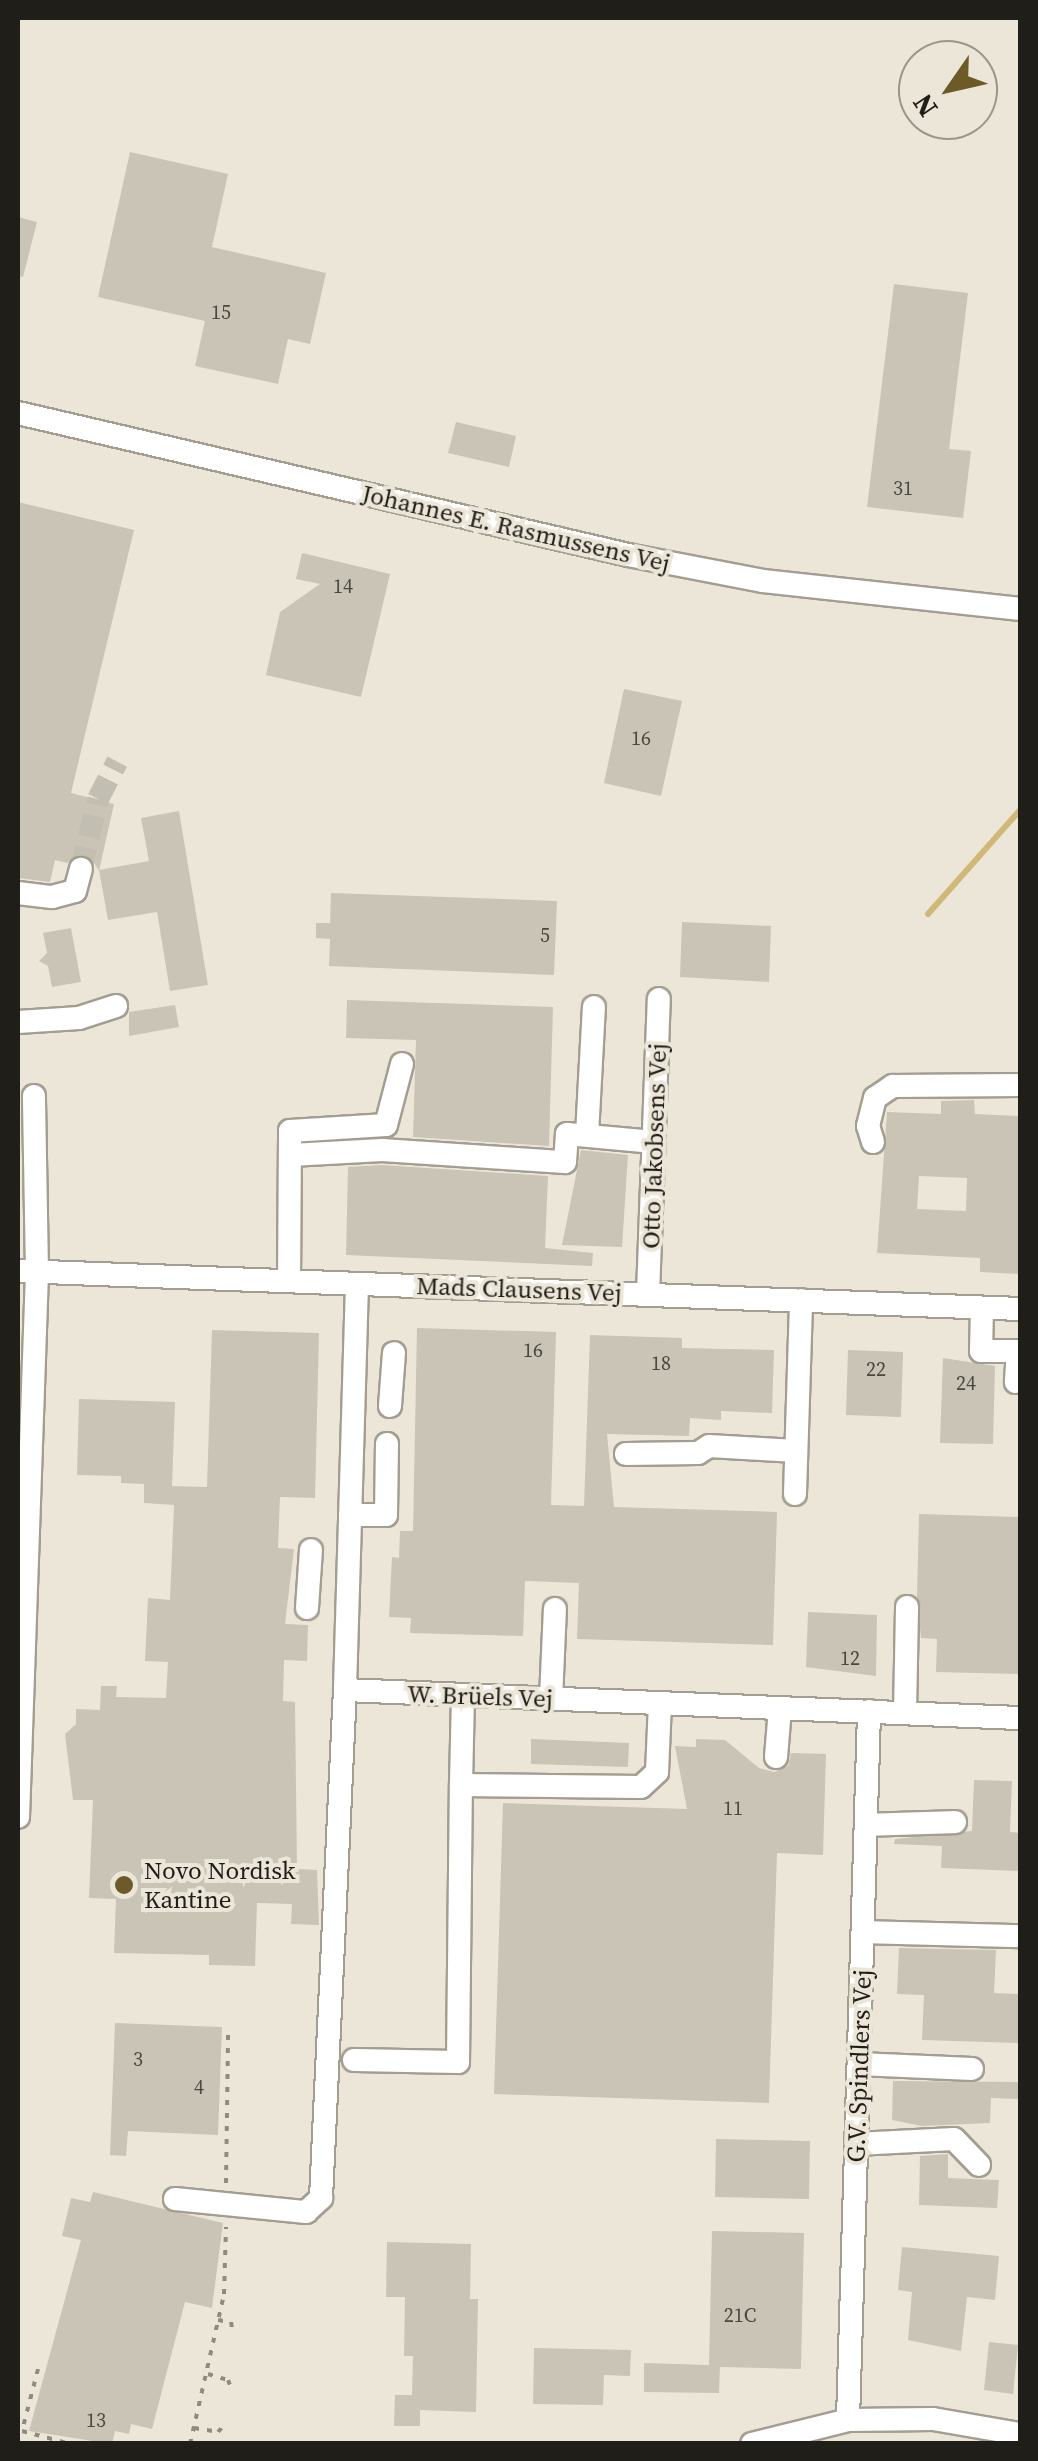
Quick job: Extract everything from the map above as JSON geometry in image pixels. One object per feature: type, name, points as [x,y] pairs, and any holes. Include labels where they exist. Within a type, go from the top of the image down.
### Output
[{"type":"street","name":"Johannes E. Rasmussens Vej","points":[[18,413],[628,555],[763,581],[1020,609]]},
{"type":"street","points":[[18,892],[52,897],[75,891],[80,869]]},
{"type":"street","name":"Otto Jakobsens Vej","points":[[648,1294],[659,999]]},
{"type":"street","points":[[18,1022],[79,1018],[116,1006]]},
{"type":"street","points":[[587,1135],[594,1007]]},
{"type":"street","points":[[290,1282],[290,1131],[386,1125],[402,1064]]},
{"type":"street","points":[[873,1142],[868,1126],[875,1098],[894,1086],[1020,1084]]},
{"type":"street","points":[[18,1817],[27,1272],[34,1096]]},
{"type":"street","points":[[290,1155],[382,1150],[564,1162],[567,1134],[654,1142]]},
{"type":"street","name":"Mads Clausens Vej","points":[[27,1272],[1020,1309]]},
{"type":"street","points":[[175,2199],[306,2212],[321,2198],[346,1690],[356,1284]]},
{"type":"street","points":[[794,1494],[801,1300]]},
{"type":"street","points":[[982,1308],[981,1351],[1018,1351],[1016,1382]]},
{"type":"street","points":[[390,1406],[394,1353]]},
{"type":"street","points":[[354,1376],[392,1378]]},
{"type":"street","points":[[350,1515],[386,1516],[387,1444]]},
{"type":"street","points":[[626,1454],[698,1453],[709,1446],[796,1451]]},
{"type":"street","points":[[307,1608],[310,1559],[349,1569]]},
{"type":"street","points":[[905,1713],[907,1606]]},
{"type":"street","points":[[551,1699],[555,1609]]},
{"type":"street","name":"W. Brüels Vej","points":[[346,1690],[1020,1718]]},
{"type":"street","points":[[354,2060],[458,2062],[462,1696]]},
{"type":"street","points":[[461,1785],[641,1787],[658,1772],[660,1703]]},
{"type":"street","points":[[776,1757],[780,1708]]},
{"type":"street","name":"G.V. Spindlers Vej","points":[[848,2420],[869,1711]]},
{"type":"street","points":[[866,1825],[955,1822]]},
{"type":"street","points":[[862,1932],[1020,1936]]},
{"type":"street","points":[[859,2064],[972,2069]]},
{"type":"street","points":[[856,2144],[954,2139],[979,2165]]},
{"type":"street","points":[[752,2444],[848,2420],[933,2420],[1020,2434]]},
{"type":"path","points":[[190,2444],[218,2320],[226,2204],[228,2032]]},
{"type":"path","points":[[218,2320],[231,2322],[233,2333]]},
{"type":"path","points":[[38,2370],[22,2431],[71,2444]]},
{"type":"path","points":[[206,2374],[228,2380],[231,2388]]},
{"type":"path","points":[[193,2428],[218,2432],[225,2424]]},
{"type":"building","points":[[130,152],[228,174],[212,247],[326,273],[310,344],[288,339],[278,384],[195,366],[205,321],[98,297]]},
{"type":"building","points":[[18,217],[37,222],[23,277],[18,276]]},
{"type":"building","points":[[894,284],[968,293],[949,449],[971,451],[963,518],[867,507]]},
{"type":"building","points":[[456,422],[516,436],[509,467],[448,453]]},
{"type":"building","points":[[18,502],[134,530],[71,793],[114,804],[99,871],[91,858],[78,854],[67,863],[55,860],[50,882],[18,878]]},
{"type":"building","points":[[302,553],[390,574],[361,697],[266,675],[280,612],[320,584],[296,579]]},
{"type":"building","points":[[624,689],[682,701],[661,796],[604,783]]},
{"type":"building","points":[[179,811],[208,985],[170,991],[157,912],[108,920],[99,870],[149,861],[141,818]]},
{"type":"building","points":[[331,893],[557,901],[554,975],[329,966],[330,939],[316,938],[316,923],[330,923]]},
{"type":"building","points":[[682,922],[771,926],[769,982],[680,977]]},
{"type":"building","points":[[71,928],[81,982],[52,987],[48,966],[39,961],[47,953],[43,933]]},
{"type":"building","points":[[347,1000],[553,1007],[549,1146],[413,1137],[416,1040],[346,1038]]},
{"type":"building","points":[[175,1005],[179,1027],[129,1036],[129,1012]]},
{"type":"building","points":[[974,1100],[975,1114],[1020,1116],[1020,1274],[980,1272],[980,1258],[877,1253],[887,1112],[941,1114],[941,1101]],"holes":[[[919,1176],[967,1178],[966,1211],[917,1209]]]},
{"type":"building","points":[[581,1150],[628,1155],[622,1247],[562,1245]]},
{"type":"building","points":[[382,1165],[548,1176],[545,1248],[593,1253],[592,1266],[346,1255],[348,1167]]},
{"type":"building","points":[[417,1328],[556,1332],[551,1505],[584,1506],[590,1335],[682,1338],[682,1348],[774,1350],[772,1413],[721,1411],[721,1420],[690,1418],[689,1436],[607,1434],[614,1507],[777,1512],[773,1645],[577,1639],[579,1583],[525,1581],[523,1636],[410,1633],[411,1618],[389,1617],[392,1557],[399,1558],[400,1531],[413,1531]]},
{"type":"building","points":[[212,1330],[319,1333],[315,1498],[280,1497],[278,1548],[294,1549],[285,1624],[308,1625],[307,1661],[284,1660],[283,1701],[295,1702],[297,1869],[317,1870],[319,1925],[291,1924],[292,1904],[257,1903],[255,1966],[209,1965],[209,1955],[114,1953],[116,1899],[89,1898],[93,1800],[73,1800],[65,1734],[76,1724],[76,1709],[100,1710],[101,1686],[117,1686],[116,1697],[166,1698],[168,1662],[145,1661],[148,1598],[170,1600],[174,1505],[144,1503],[144,1484],[121,1483],[121,1476],[77,1475],[79,1399],[175,1402],[172,1486],[207,1487]]},
{"type":"building","points":[[848,1350],[903,1352],[901,1417],[846,1415]]},
{"type":"building","points":[[943,1358],[995,1366],[993,1444],[940,1443]]},
{"type":"building","points":[[919,1514],[1020,1517],[1020,1674],[936,1672],[937,1639],[921,1638],[917,1596]]},
{"type":"building","points":[[808,1612],[877,1615],[876,1676],[806,1667]]},
{"type":"building","points":[[531,1739],[629,1743],[628,1767],[531,1764]]},
{"type":"building","points":[[696,1739],[725,1740],[759,1768],[774,1772],[788,1766],[791,1753],[826,1754],[823,1855],[777,1853],[769,2103],[494,2094],[503,1803],[687,1809],[675,1746],[696,1747]]},
{"type":"building","points":[[974,1780],[1012,1781],[1010,1832],[1020,1833],[1020,1871],[941,1868],[942,1846],[894,1844],[895,1839],[972,1831]]},
{"type":"building","points":[[899,1948],[996,1950],[994,1993],[1020,1994],[1018,2043],[922,2040],[924,1995],[897,1994]]},
{"type":"building","points":[[115,2023],[222,2027],[218,2135],[128,2131],[126,2156],[110,2155]]},
{"type":"building","points":[[893,2081],[1020,2082],[1020,2099],[991,2098],[990,2123],[922,2126],[892,2120]]},
{"type":"building","points":[[716,2139],[810,2141],[809,2199],[715,2197]]},
{"type":"building","points":[[948,2154],[948,2178],[999,2180],[997,2208],[919,2205],[920,2156]]},
{"type":"building","points":[[93,2192],[223,2223],[212,2308],[185,2302],[152,2429],[131,2424],[129,2434],[115,2431],[112,2444],[29,2431],[81,2240],[62,2236],[71,2198],[90,2202]]},
{"type":"building","points":[[712,2231],[804,2233],[801,2369],[720,2367],[719,2393],[644,2392],[644,2363],[709,2365]]},
{"type":"building","points":[[387,2242],[471,2244],[470,2299],[478,2299],[476,2412],[420,2410],[420,2426],[394,2426],[395,2395],[412,2395],[413,2356],[404,2356],[405,2297],[386,2297]]},
{"type":"building","points":[[902,2247],[999,2256],[995,2300],[967,2297],[961,2351],[908,2340],[912,2292],[898,2290]]},
{"type":"building","points":[[989,2342],[1018,2345],[1013,2394],[984,2390]]},
{"type":"building","points":[[534,2348],[631,2350],[630,2376],[604,2375],[603,2405],[533,2404]]},
{"type":"waterway","points":[[928,914],[1020,810]]},
{"type":"tunnel","points":[[81,869],[98,799],[117,762]]},
{"type":"place","name":"Novo Nordisk Kantine","points":[[124,1885]]}]
